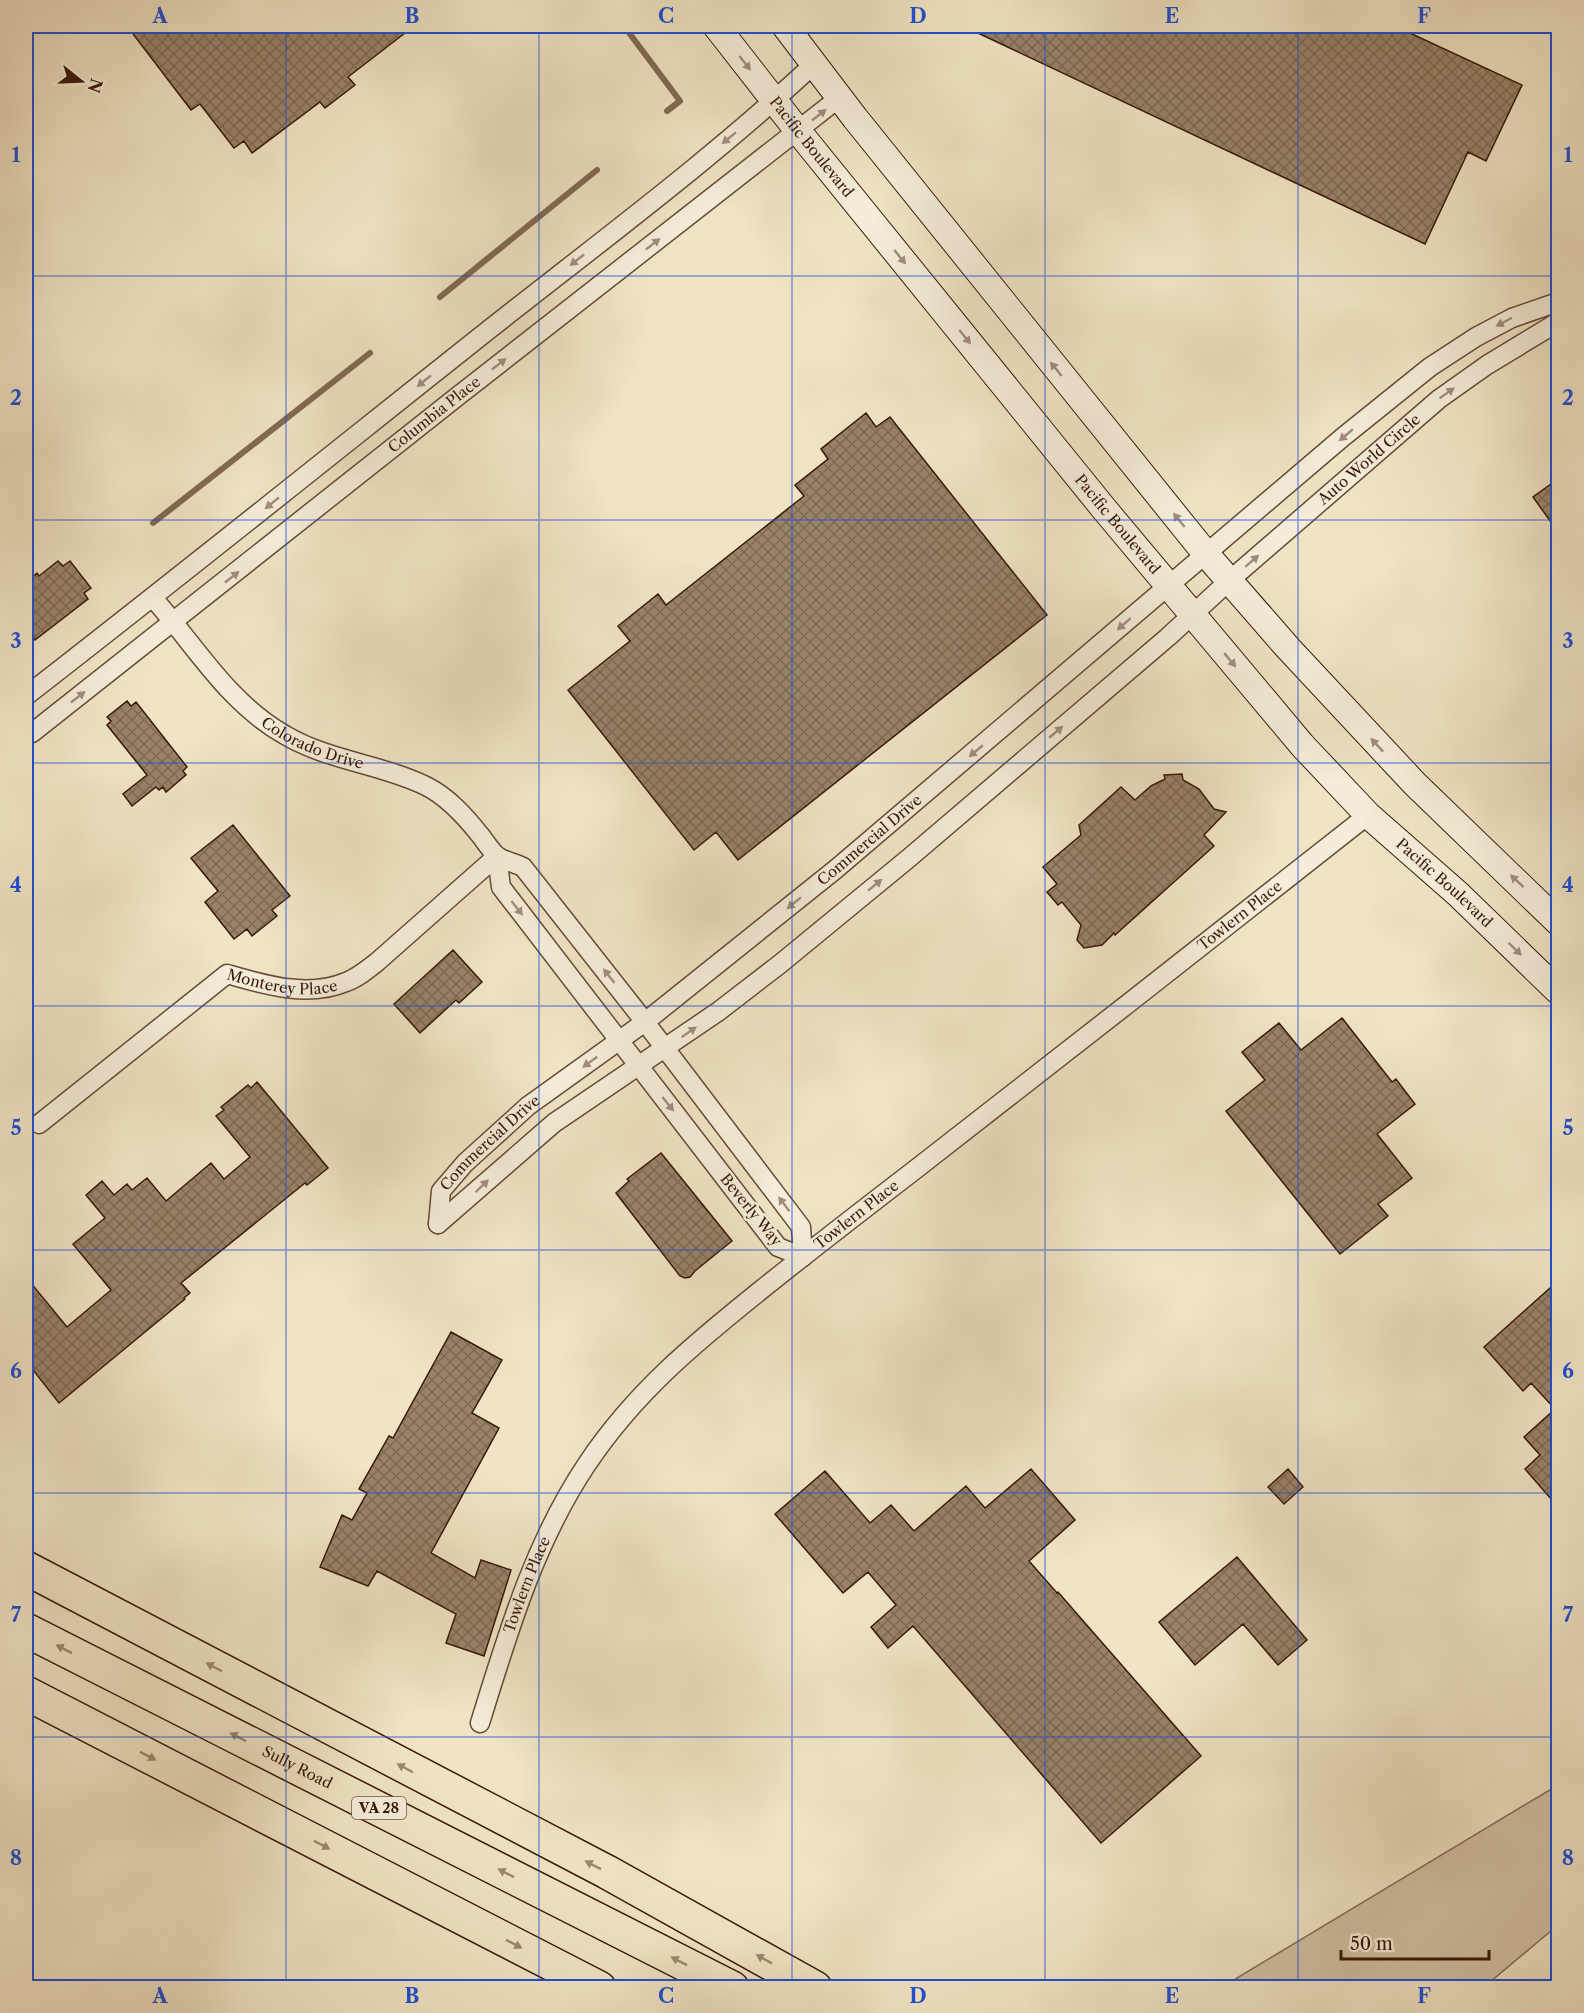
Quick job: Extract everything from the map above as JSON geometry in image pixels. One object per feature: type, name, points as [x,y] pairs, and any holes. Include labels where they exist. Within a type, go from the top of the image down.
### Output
[{"type":"highway","points":[[26,1568],[607,1872],[815,1988]]},
{"type":"highway","name":"Sully Road","points":[[26,1630],[732,1988]]},
{"type":"highway","points":[[26,1693],[599,1988]]},
{"type":"highway","points":[[26,1703],[96,1729]]},
{"type":"main road","name":"Pacific Boulevard","points":[[716,26],[798,131],[1168,586],[1302,745],[1368,814],[1458,894],[1558,991]]},
{"type":"main road","points":[[785,26],[839,98],[1206,554],[1288,648],[1415,784],[1558,922]]},
{"type":"street","points":[[26,696],[153,598],[774,101],[813,65]]},
{"type":"street","name":"Columbia Place","points":[[32,734],[839,98]]},
{"type":"street","name":"Auto World Circle","points":[[1206,554],[1430,367],[1476,337],[1512,318],[1558,302]]},
{"type":"street","name":"Auto World Circle","points":[[1193,615],[1438,399],[1486,365],[1558,322]]},
{"type":"street","name":"Commercial Drive","points":[[1193,615],[835,918],[728,1004],[554,1123],[438,1224],[441,1191],[465,1162],[528,1106],[645,1022],[836,869],[1206,554]]},
{"type":"street","name":"Colorado Drive","points":[[153,598],[215,676],[240,702],[277,730],[315,749],[427,786],[449,801],[497,856],[522,867],[645,1022]]},
{"type":"street","name":"Towlern Place","points":[[480,1723],[517,1604],[534,1561],[557,1514],[586,1465],[616,1423],[652,1383],[689,1348],[803,1257],[1368,814]]},
{"type":"street","points":[[497,856],[501,887],[619,1041]]},
{"type":"street","name":"Monterey Place","points":[[39,1124],[228,974],[270,985],[313,990],[337,985],[357,977],[497,856]]},
{"type":"street","name":"Beverly Way","points":[[619,1041],[778,1247],[803,1257],[801,1227],[645,1022]]},
{"type":"shaded area","points":[[1558,1785],[1558,1925],[1484,1987],[1222,1987]]},
{"type":"building","points":[[127,26],[414,26],[348,77],[355,85],[325,108],[320,102],[252,153],[244,141],[234,148],[200,104],[191,110]]},
{"type":"building","points":[[963,26],[1395,26],[1522,85],[1486,161],[1468,152],[1425,244]]},
{"type":"building","points":[[866,413],[876,427],[890,417],[1047,615],[738,860],[716,832],[694,850],[568,690],[630,641],[618,626],[658,594],[666,605],[804,496],[795,485],[828,459],[821,449]]},
{"type":"building","points":[[1558,479],[1558,532],[1533,497]]},
{"type":"building","points":[[58,561],[63,566],[70,561],[91,588],[84,593],[88,599],[35,640],[26,628],[26,582],[37,573],[39,576]]},
{"type":"building","points":[[127,701],[131,706],[136,702],[187,767],[183,771],[186,775],[166,792],[163,787],[159,790],[156,787],[132,806],[123,794],[147,775],[107,725],[111,721],[107,717]]},
{"type":"building","points":[[1182,774],[1183,780],[1199,789],[1214,809],[1226,812],[1204,835],[1214,846],[1115,935],[1114,933],[1102,945],[1084,948],[1077,940],[1081,925],[1062,902],[1058,905],[1047,892],[1057,884],[1043,867],[1081,835],[1079,825],[1121,787],[1135,800],[1151,786],[1165,779],[1164,775]]},
{"type":"building","points":[[233,825],[290,896],[272,910],[277,916],[252,936],[247,929],[234,939],[205,902],[218,891],[191,858]]},
{"type":"building","points":[[453,950],[482,982],[459,1003],[456,1000],[420,1033],[394,1004]]},
{"type":"building","points":[[1342,1018],[1392,1082],[1396,1079],[1415,1104],[1377,1134],[1412,1178],[1378,1204],[1388,1216],[1340,1254],[1226,1111],[1265,1080],[1242,1052],[1279,1023],[1301,1050]]},
{"type":"building","points":[[257,1082],[328,1168],[307,1185],[305,1183],[181,1283],[190,1293],[185,1299],[59,1403],[26,1361],[26,1277],[67,1327],[111,1290],[73,1244],[105,1218],[86,1195],[102,1181],[114,1195],[127,1184],[132,1190],[147,1178],[166,1201],[211,1163],[224,1179],[250,1157],[216,1116],[224,1110],[221,1107],[248,1085],[251,1088]]},
{"type":"building","points":[[661,1153],[732,1241],[690,1277],[680,1276],[616,1193],[629,1181],[627,1179]]},
{"type":"building","points":[[1558,1281],[1558,1507],[1525,1469],[1540,1455],[1524,1437],[1555,1409],[1531,1383],[1523,1391],[1484,1347]]},
{"type":"building","points":[[451,1332],[502,1360],[472,1413],[499,1428],[431,1553],[475,1578],[481,1560],[511,1570],[484,1656],[446,1643],[456,1614],[377,1571],[368,1586],[320,1567],[342,1515],[352,1520],[367,1493],[359,1489],[389,1436],[393,1438]]},
{"type":"building","points":[[1031,1469],[1075,1520],[1029,1561],[1201,1756],[1101,1843],[913,1626],[888,1648],[871,1627],[896,1605],[868,1572],[843,1593],[775,1514],[825,1471],[870,1523],[891,1505],[914,1531],[966,1486],[985,1508]]},
{"type":"building","points":[[1288,1469],[1303,1487],[1284,1504],[1268,1487]]},
{"type":"building","points":[[1237,1557],[1307,1640],[1278,1665],[1243,1624],[1195,1665],[1159,1622]]},
{"type":"waterway","points":[[624,26],[680,101],[667,111]]},
{"type":"waterway","points":[[440,297],[597,170]]},
{"type":"waterway","points":[[153,523],[370,353]]}]
